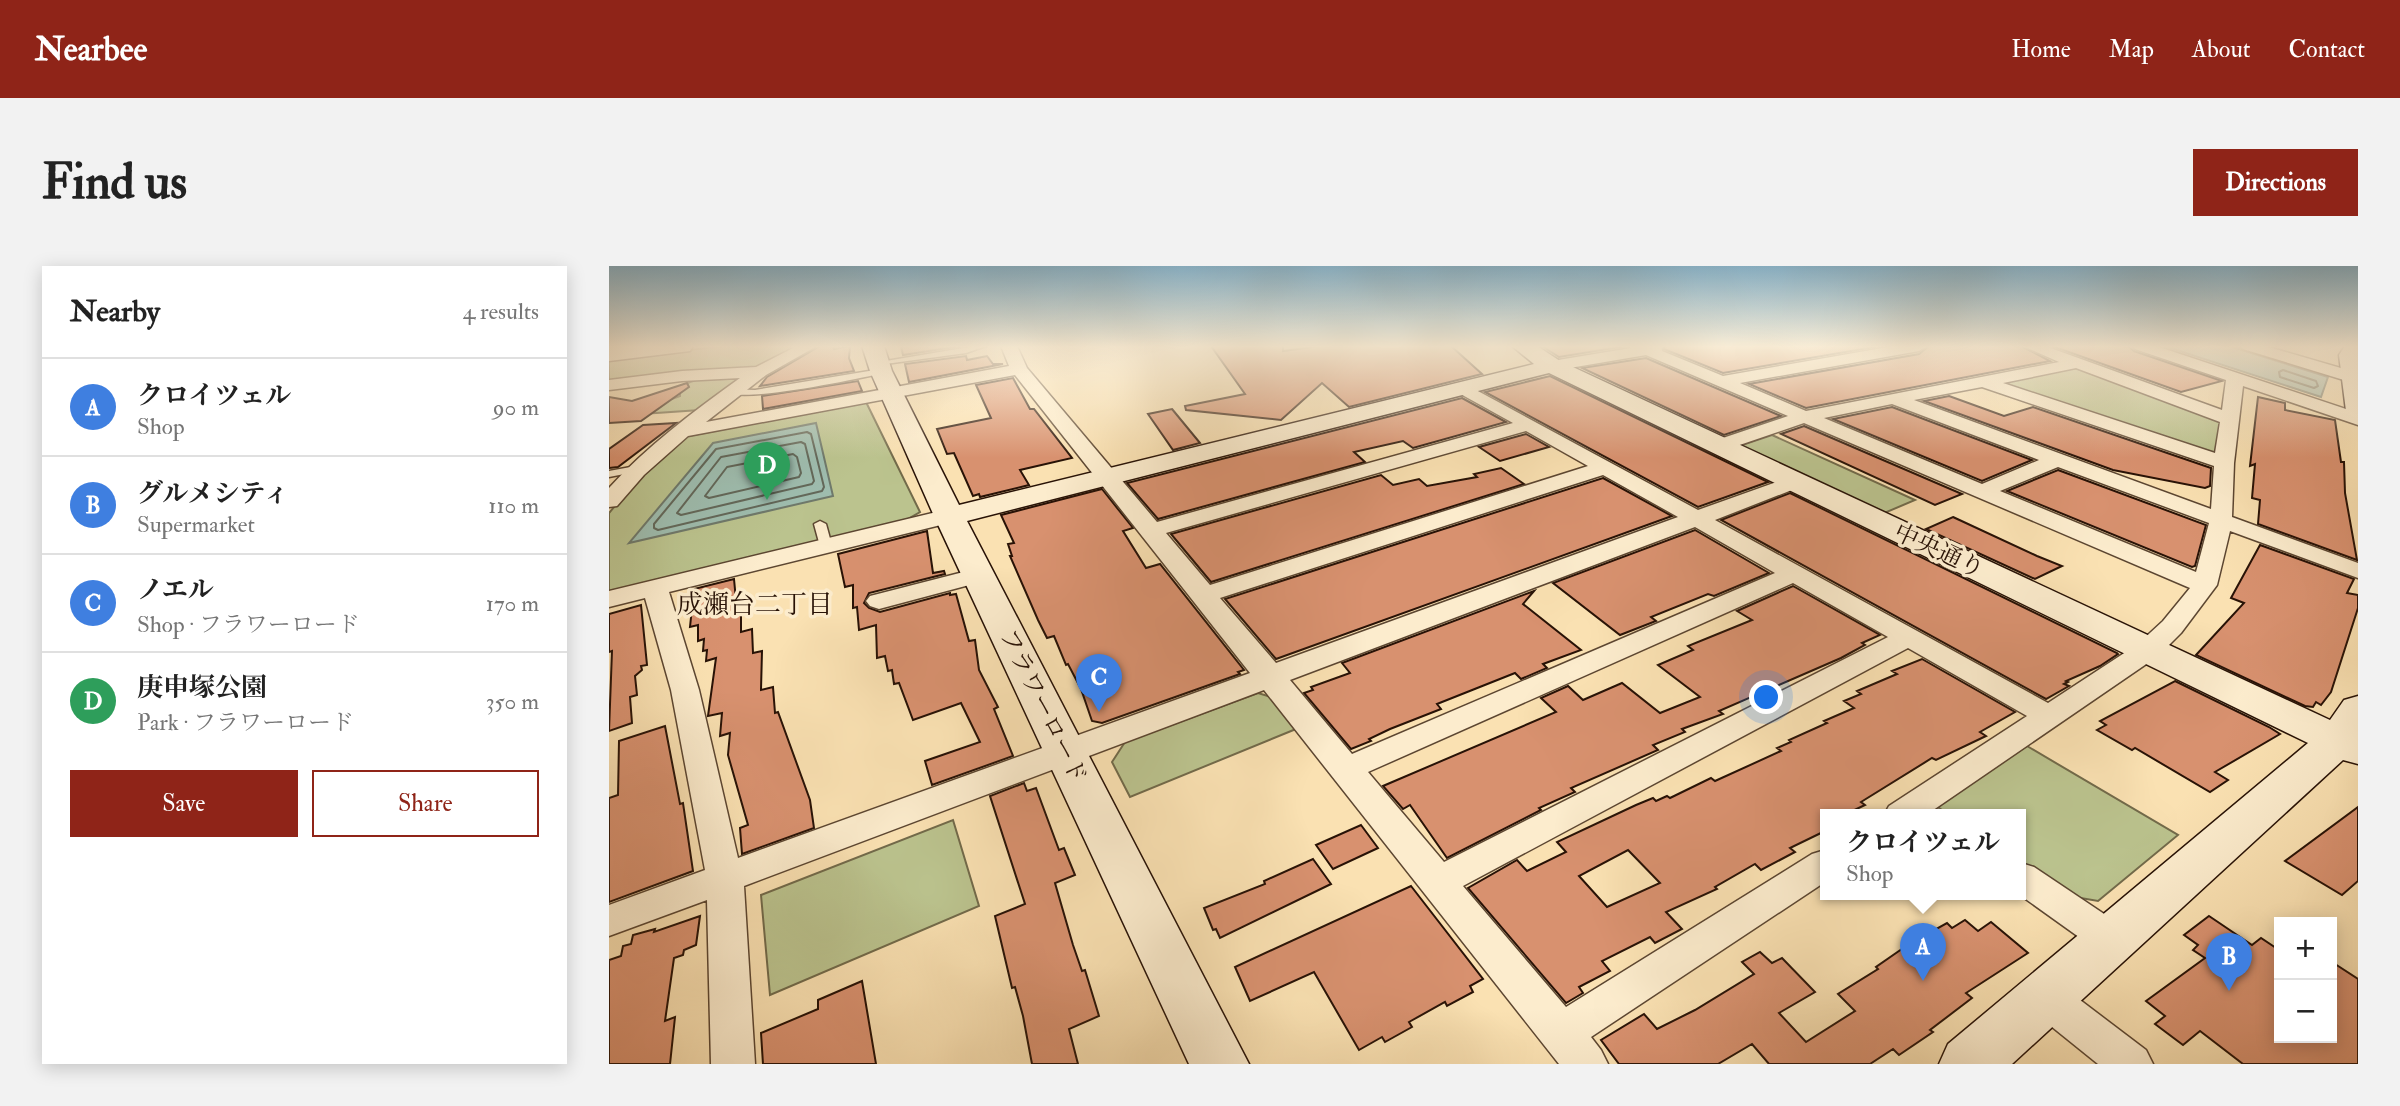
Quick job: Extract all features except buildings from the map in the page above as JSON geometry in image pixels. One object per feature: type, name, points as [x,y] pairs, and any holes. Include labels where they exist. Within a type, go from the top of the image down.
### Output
[{"type":"street","points":[[609,501],[636,470],[742,383]]},
{"type":"street","points":[[681,432],[833,383]]},
{"type":"street","name":"フラワーロード","points":[[894,383],[949,516],[1219,1064]]},
{"type":"street","points":[[1030,383],[1586,1064]]},
{"type":"street","points":[[609,599],[655,588],[823,535],[949,516],[1482,383]]},
{"type":"street","name":"中央通り","points":[[1588,383],[2148,650],[2351,733]]},
{"type":"street","points":[[1723,383],[2205,585]]},
{"type":"street","points":[[1718,446],[1806,416],[1975,383]]},
{"type":"street","points":[[1985,383],[2224,463]]},
{"type":"street","points":[[2133,383],[2229,419]]},
{"type":"street","points":[[1919,809],[2049,716],[2148,650],[2172,627],[2205,585],[2221,520],[2224,463],[2234,383]]},
{"type":"street","points":[[2251,383],[2358,419]]},
{"type":"street","points":[[2334,383],[2356,393]]},
{"type":"street","points":[[1463,388],[2049,716]]},
{"type":"street","points":[[1894,399],[2358,571]]},
{"type":"street","points":[[1150,531],[1528,425]]},
{"type":"street","points":[[1983,491],[2056,460]]},
{"type":"street","points":[[1203,596],[1604,468]]},
{"type":"street","points":[[609,921],[1795,482]]},
{"type":"street","points":[[1344,770],[1794,574]]},
{"type":"street","points":[[879,601],[979,575]]},
{"type":"street","points":[[655,588],[685,690],[725,879],[733,1064]]},
{"type":"street","points":[[1436,883],[1907,638]]},
{"type":"street","points":[[1969,1064],[2351,733]]},
{"type":"street","points":[[1561,1033],[1820,867]]},
{"type":"street","points":[[2026,880],[2111,939]]},
{"type":"street","points":[[2045,997],[2131,1064]]},
{"type":"lane","points":[[730,392],[755,393],[803,383]]},
{"type":"lane","points":[[609,474],[636,470]]},
{"type":"green space","points":[[687,383],[734,383],[700,410],[627,415],[680,396],[680,386]]},
{"type":"green space","points":[[2000,383],[2124,383],[2221,420],[2217,454]]},
{"type":"green space","points":[[866,402],[920,512],[906,520],[609,593],[609,513],[631,487],[683,437]]},
{"type":"green space","points":[[1772,435],[1915,500],[1882,514],[1736,447]]},
{"type":"green space","points":[[1258,693],[1271,697],[1296,729],[1130,797],[1112,762],[1125,742]]},
{"type":"green space","points":[[2027,746],[2178,835],[2098,901],[2069,896],[2026,867],[2026,809],[1941,809],[1935,805]]},
{"type":"green space","points":[[953,820],[979,906],[770,995],[761,895]]},
{"type":"water","points":[[2279,383],[2326,383],[2321,397]]},
{"type":"water","points":[[816,423],[833,496],[629,543],[713,443]]},
{"type":"place","name":"庚申塚公園","points":[[767,500]]},
{"type":"place","name":"ノエル","points":[[1099,712]]},
{"type":"place","name":"クロイツェル","points":[[1923,981]]},
{"type":"place","name":"グルメシティ","points":[[2229,991]]},
{"type":"district","name":"成瀬台二丁目","points":[[755,605]]}]
